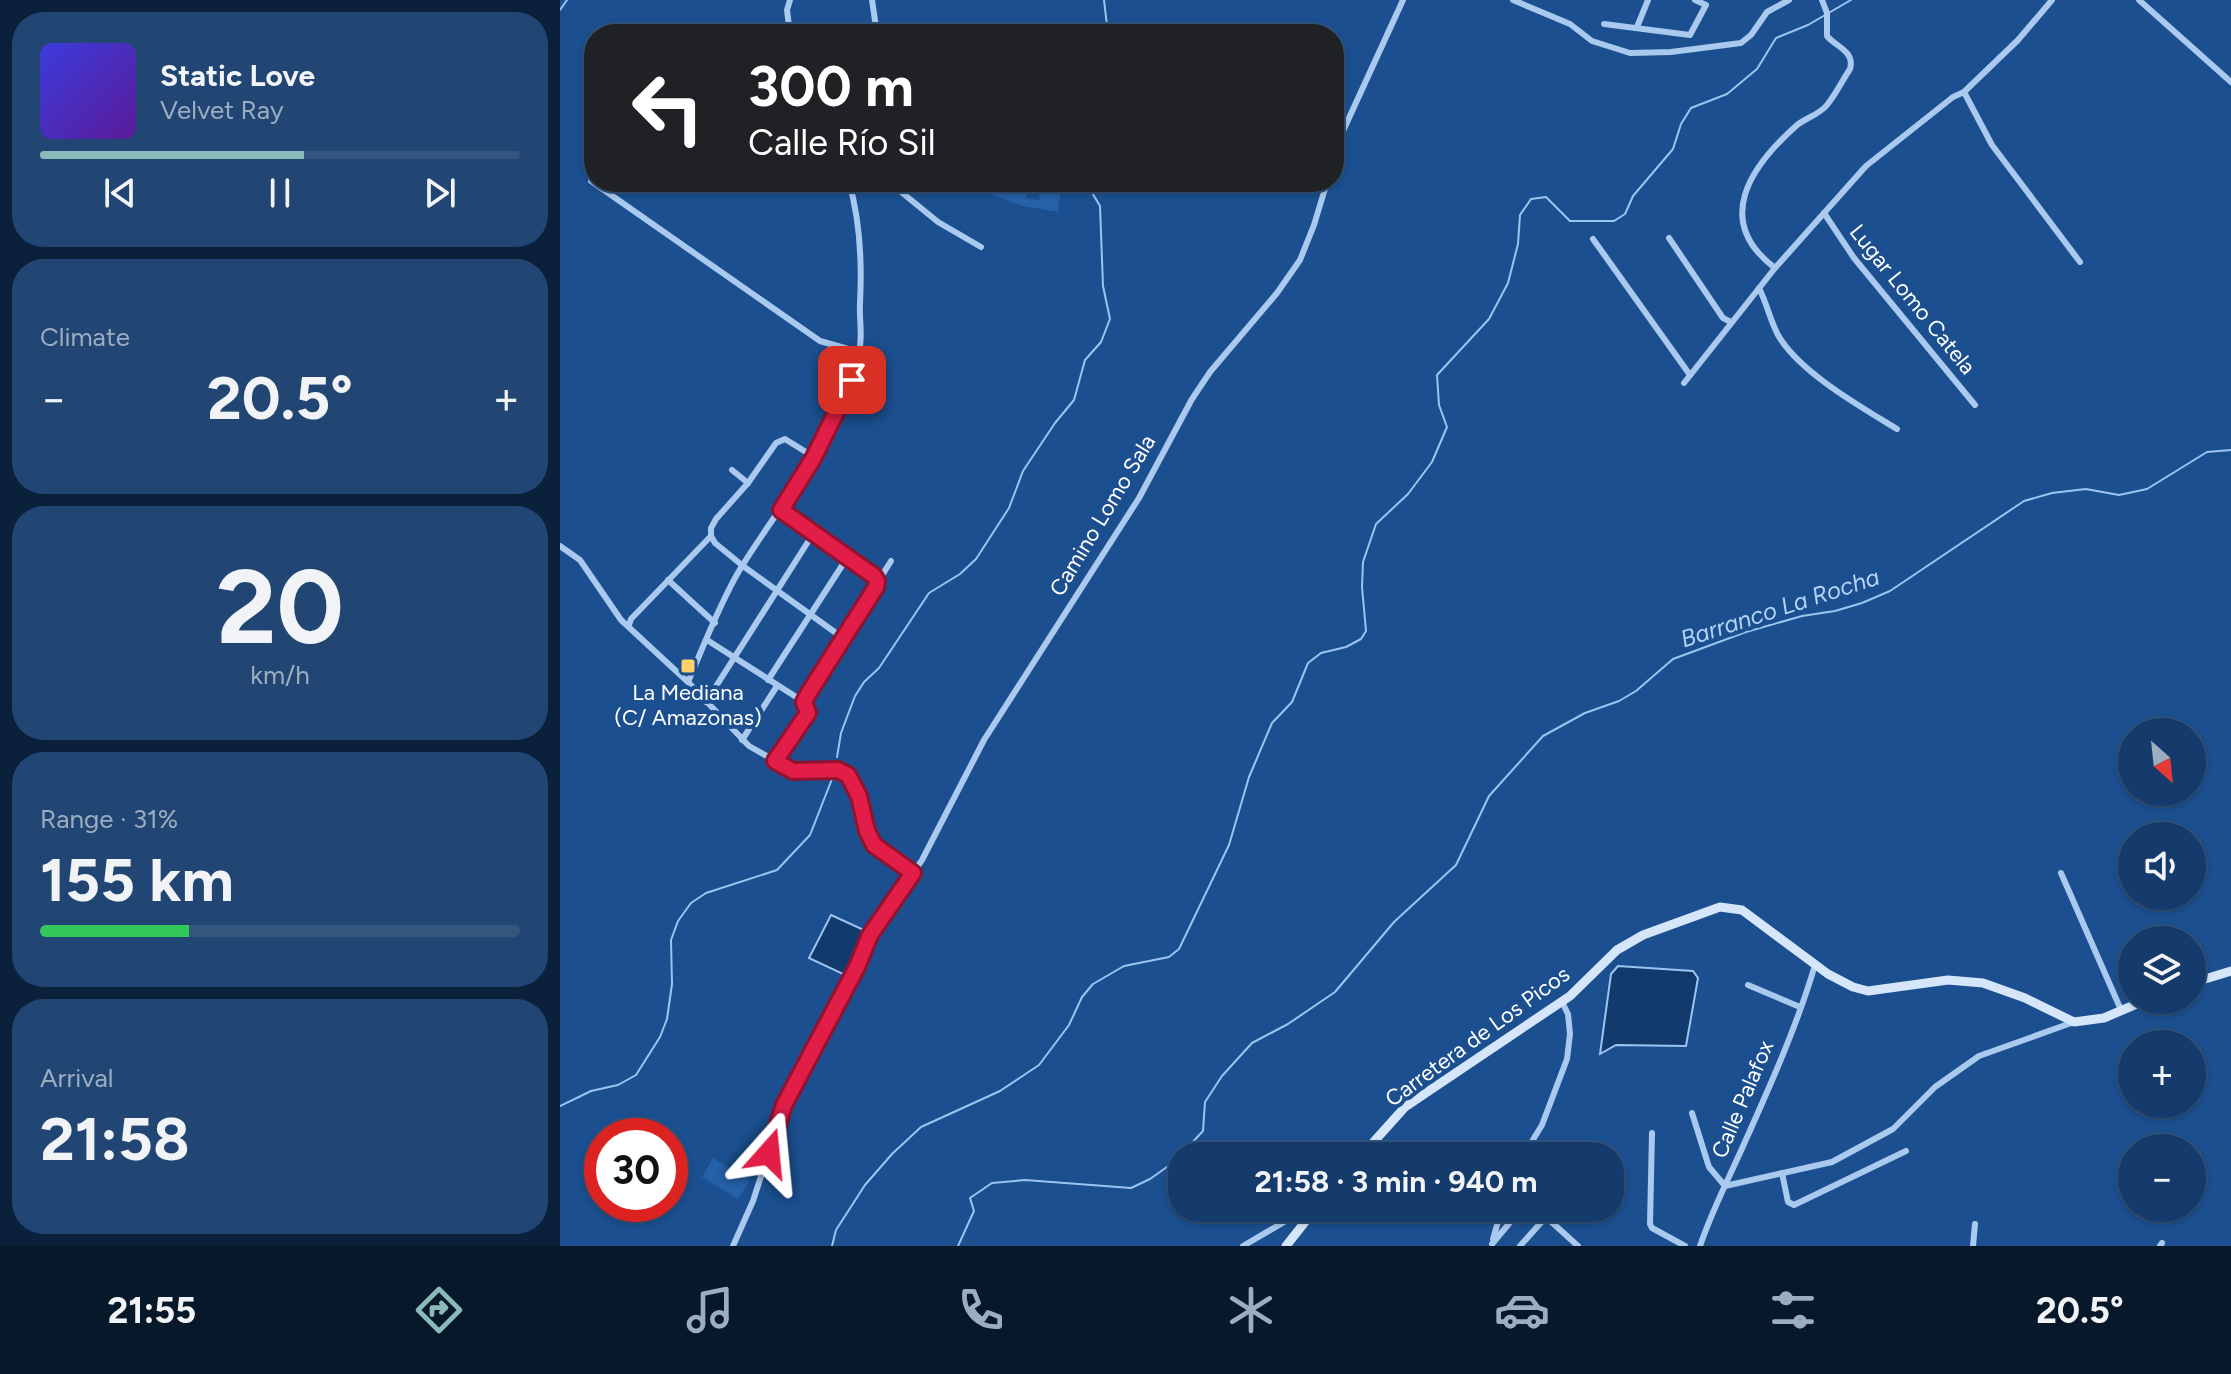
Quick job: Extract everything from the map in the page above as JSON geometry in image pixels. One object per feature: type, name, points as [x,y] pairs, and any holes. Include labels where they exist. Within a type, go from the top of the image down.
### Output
[{"type":"main road","name":"Carretera de Los Picos","points":[[1374,1142],[1405,1107],[1562,1002],[1603,961],[1629,943],[1720,907],[1742,910],[1815,965],[1853,987],[1868,991],[1948,980],[1983,983],[2025,998],[2074,1022]]},
{"type":"main road","points":[[2206,979],[2231,971]]},
{"type":"main road","points":[[2074,1022],[2088,1022],[2118,1011]]},
{"type":"main road","points":[[1286,1246],[1305,1222]]},
{"type":"street","points":[[789,24],[787,10],[790,0]]},
{"type":"street","points":[[872,0],[876,24]]},
{"type":"street","points":[[1344,129],[1403,0]]},
{"type":"street","points":[[1513,0],[1570,24],[1592,41],[1630,53],[1671,52],[1741,43],[1751,35],[1767,12],[1789,0]]},
{"type":"street","points":[[1637,27],[1648,0]]},
{"type":"street","points":[[1604,24],[1690,35],[1706,5],[1695,0]]},
{"type":"street","points":[[1775,268],[1760,257],[1748,241],[1741,210],[1755,169],[1800,122],[1825,108],[1850,69],[1848,54],[1827,36],[1827,13],[1822,0]]},
{"type":"street","name":"Lugar Lomo Catela","points":[[1684,383],[1775,268],[1866,166],[1953,97],[1964,92],[2023,34],[2052,0]]},
{"type":"street","points":[[2139,0],[2231,82]]},
{"type":"street","points":[[1964,92],[1992,145],[2080,262]]},
{"type":"street","points":[[607,192],[820,341],[859,352]]},
{"type":"street","points":[[688,682],[743,566],[814,457],[852,380],[859,352],[862,273],[852,192]]},
{"type":"street","points":[[901,192],[938,222],[981,247]]},
{"type":"street","name":"Camino Lomo Sala","points":[[733,1246],[753,1201],[784,1105],[852,976],[870,935],[922,860],[1003,707],[1139,498],[1192,399],[1300,260],[1324,192]]},
{"type":"street","name":"Lugar Lomo Catela","points":[[1824,213],[1854,258],[1975,405]]},
{"type":"street","points":[[1669,238],[1723,318],[1731,322]]},
{"type":"street","points":[[1593,239],[1690,375]]},
{"type":"street","points":[[1759,288],[1775,328],[1788,350],[1856,405],[1897,429]]},
{"type":"street","points":[[814,457],[785,439],[780,440],[716,519],[711,536],[743,566],[843,638]]},
{"type":"street","points":[[732,470],[748,483]]},
{"type":"street","points":[[781,510],[877,581]]},
{"type":"street","points":[[706,702],[813,534]]},
{"type":"street","points":[[629,625],[631,619],[711,536]]},
{"type":"street","points":[[560,546],[580,560],[621,620],[688,682],[742,740],[793,771],[838,770],[848,775],[859,796],[867,831],[874,845],[913,873]]},
{"type":"street","points":[[768,680],[847,558]]},
{"type":"street","points":[[804,702],[891,561]]},
{"type":"street","points":[[668,580],[715,623]]},
{"type":"street","points":[[707,640],[804,702],[808,713],[775,761]]},
{"type":"street","points":[[742,740],[777,686]]},
{"type":"street","points":[[2061,873],[2118,1003]]},
{"type":"street","name":"Calle Palafox","points":[[1700,1246],[1815,965]]},
{"type":"street","points":[[1748,985],[1800,1007]]},
{"type":"street","points":[[1532,1142],[1542,1125],[1567,1059],[1570,1034],[1568,1014],[1562,1002]]},
{"type":"street","points":[[1692,1113],[1709,1167],[1725,1186],[1832,1162],[1893,1129],[1935,1087],[1979,1056],[2074,1022]]},
{"type":"street","points":[[1652,1133],[1650,1224],[1685,1246]]},
{"type":"street","points":[[1782,1173],[1788,1202],[1794,1205],[1906,1151]]},
{"type":"street","points":[[1243,1246],[1284,1222]]},
{"type":"street","points":[[1492,1245],[1498,1222]]},
{"type":"street","points":[[1492,1245],[1511,1222]]},
{"type":"street","points":[[1520,1246],[1542,1222]]},
{"type":"street","points":[[1552,1222],[1578,1246]]},
{"type":"street","points":[[1973,1246],[1975,1224]]},
{"type":"shaded area","points":[[994,192],[1025,192],[1028,193],[1026,198],[1039,200],[1040,192],[1061,192],[1058,212],[1023,206],[993,195]]},
{"type":"shaded area","points":[[831,915],[866,931],[845,975],[809,958]]},
{"type":"shaded area","points":[[1618,966],[1693,971],[1698,978],[1686,1046],[1616,1045],[1600,1054],[1611,974]]},
{"type":"shaded area","points":[[713,1158],[750,1180],[738,1199],[702,1177]]},
{"type":"waterway","points":[[560,10],[567,0]]},
{"type":"waterway","points":[[1104,0],[1107,24]]},
{"type":"waterway","points":[[832,1246],[836,1230],[865,1185],[921,1127],[1000,1091],[1039,1065],[1069,1025],[1082,997],[1093,984],[1124,966],[1169,957],[1179,949],[1229,845],[1249,777],[1272,723],[1292,702],[1308,663],[1321,653],[1346,647],[1361,639],[1366,631],[1363,562],[1376,524],[1408,494],[1432,462],[1447,427],[1439,405],[1437,375],[1489,319],[1508,283],[1518,244],[1520,215],[1531,199],[1546,197],[1570,221],[1614,221],[1625,214],[1633,196],[1673,149],[1681,124],[1691,108],[1727,94],[1757,69],[1776,38],[1808,25],[1851,0]]},
{"type":"waterway","points":[[837,757],[841,733],[855,696],[879,668],[929,593],[960,574],[976,559],[1009,508],[1023,471],[1074,400],[1085,360],[1101,342],[1110,319],[1103,286],[1100,206],[1092,192]]},
{"type":"waterway","name":"Barranco La Rocha","points":[[958,1246],[974,1211],[970,1198],[992,1183],[1025,1180],[1131,1188],[1174,1162],[1203,1131],[1205,1102],[1222,1076],[1252,1043],[1288,1024],[1335,992],[1394,922],[1456,865],[1489,796],[1543,736],[1585,713],[1619,701],[1636,691],[1673,659],[1746,632],[1802,616],[1835,611],[1890,591],[2024,501],[2052,493],[2086,489],[2119,495],[2147,489],[2207,452],[2231,450]]},
{"type":"waterway","points":[[560,1106],[591,1091],[618,1085],[636,1075],[660,1037],[667,1019],[672,984],[671,940],[678,921],[691,903],[706,893],[777,870],[810,835],[832,779]]},
{"type":"place","name":"La Mediana (C/ Amazonas)","points":[[688,666]]},
{"type":"route","points":[[769,1153],[784,1105],[857,967],[870,935],[913,873],[874,845],[867,831],[859,796],[848,775],[838,770],[793,771],[775,761],[808,713],[804,702],[808,694],[876,587],[874,576],[781,510],[814,457],[852,380]]}]
